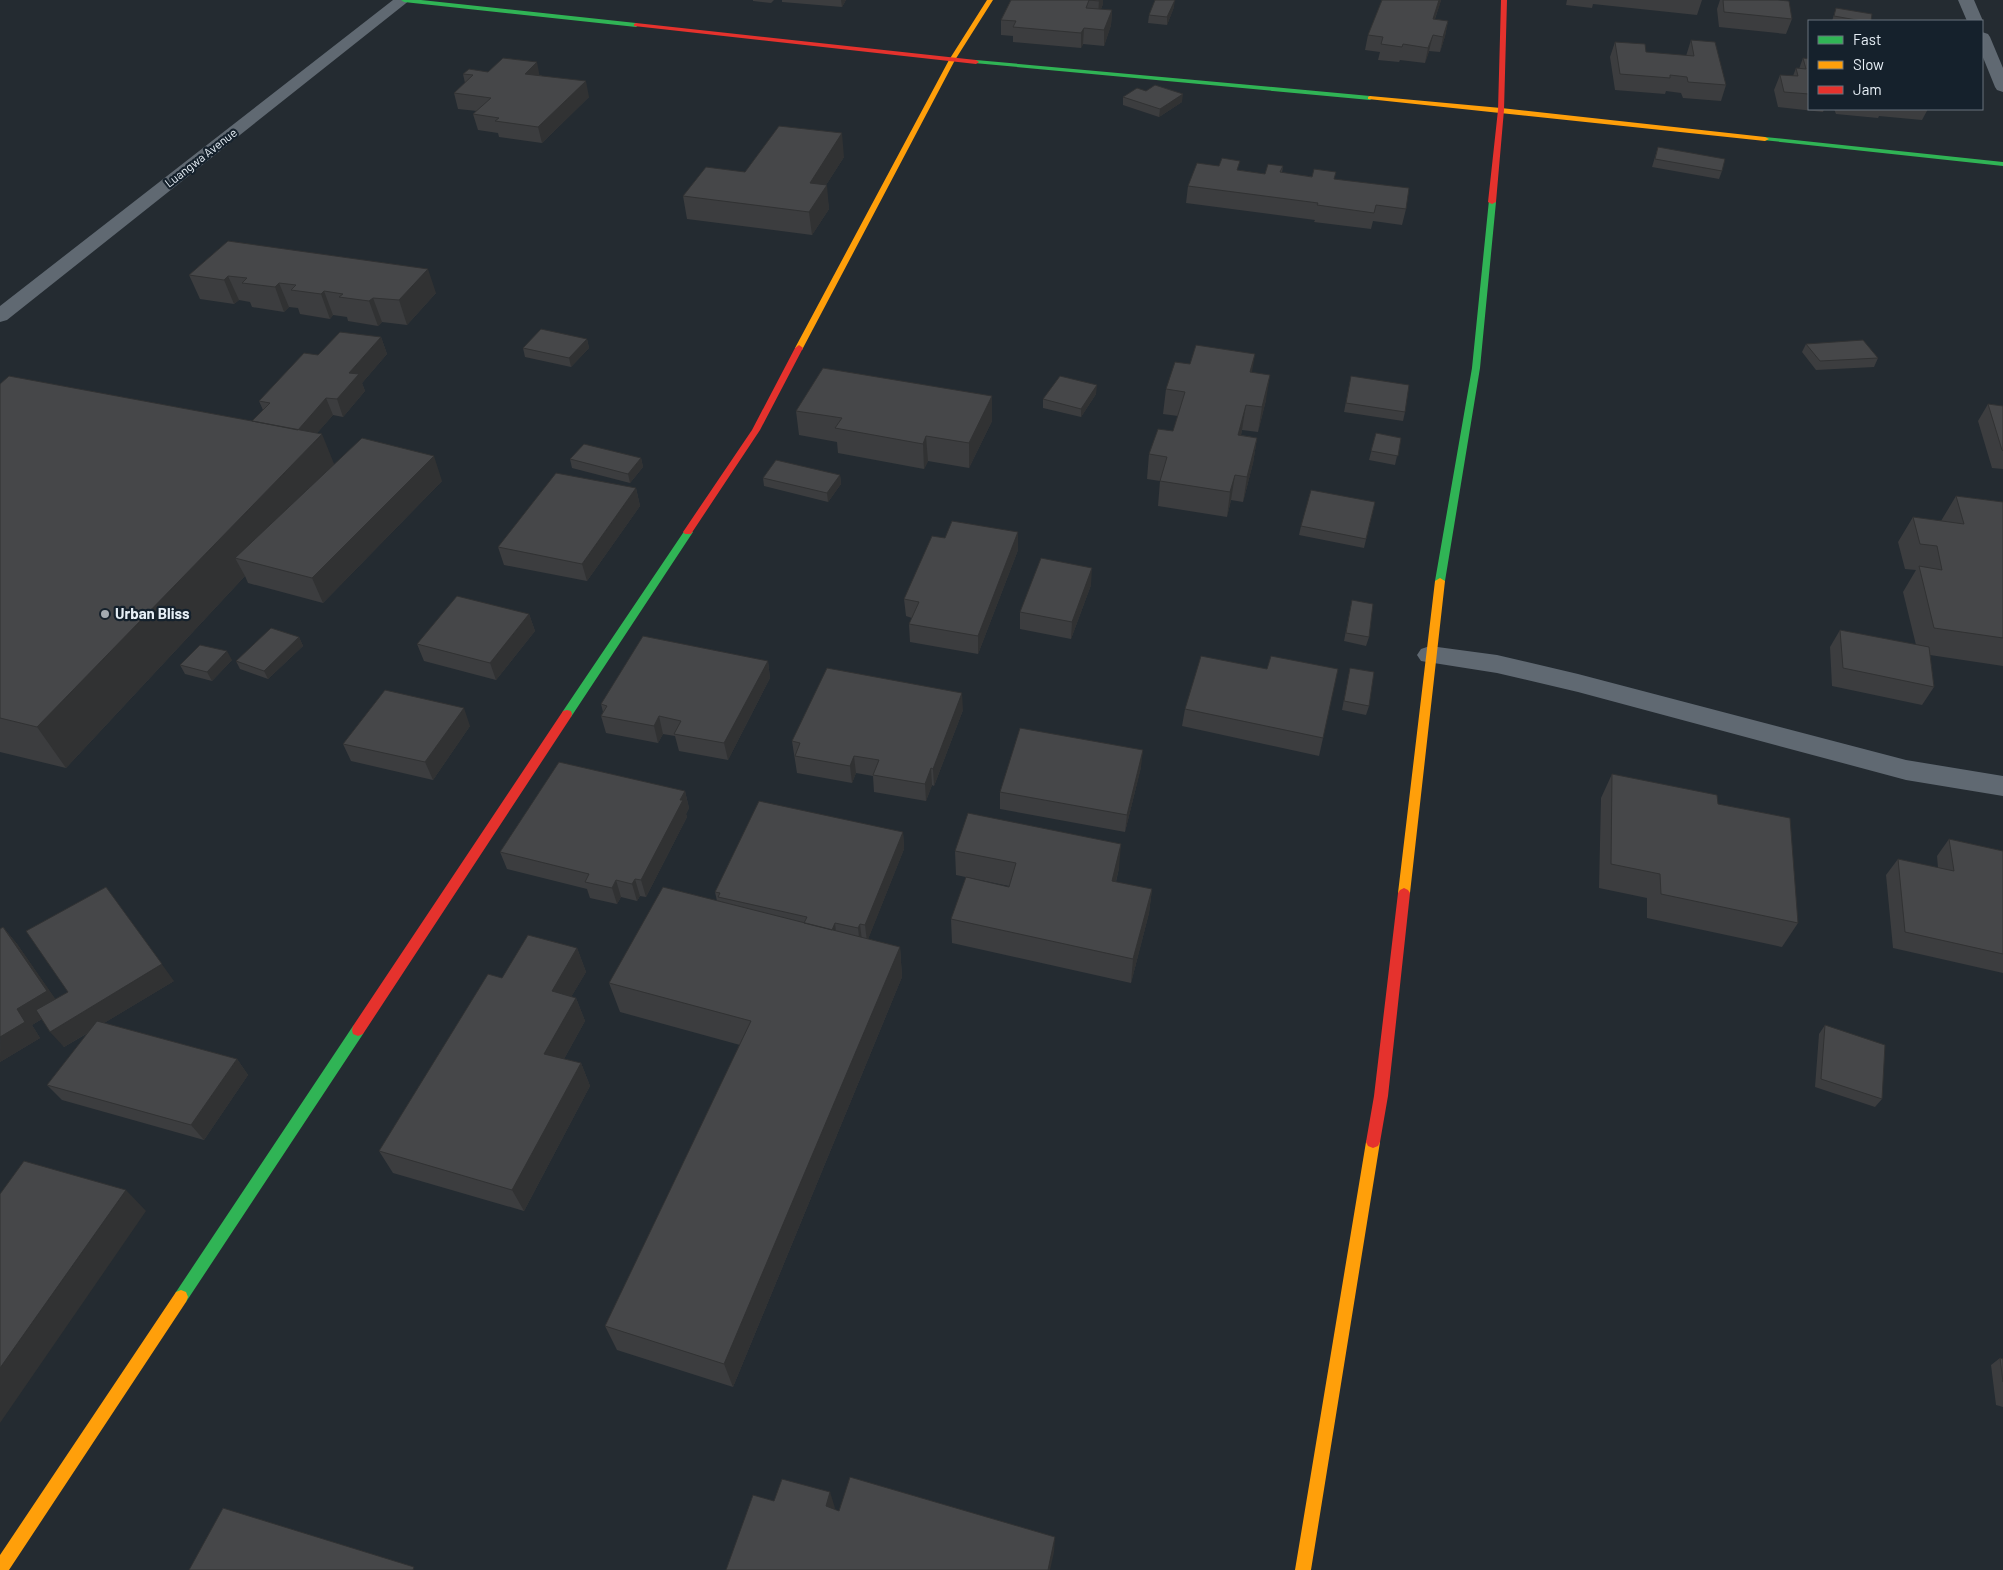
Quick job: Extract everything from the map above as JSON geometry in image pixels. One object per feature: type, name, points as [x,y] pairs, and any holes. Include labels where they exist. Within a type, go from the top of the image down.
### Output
[{"type":"street","points":[[403,0],[952,60],[1501,110],[2003,164]]},
{"type":"street","name":"Luangwa Avenue","points":[[0,316],[403,0]]},
{"type":"street","points":[[0,1569],[756,430],[952,60],[990,0]]},
{"type":"street","points":[[1303,1570],[1381,1096],[1437,601],[1476,368],[1501,110],[1504,0]]},
{"type":"street","points":[[1966,0],[1975,20]]},
{"type":"street","points":[[1983,39],[2003,87]]},
{"type":"street","points":[[1430,655],[1497,664],[1596,688],[1906,770],[2003,786]]},
{"type":"building","points":[[1011,0],[1089,0],[1086,8],[1112,10],[1104,30],[1084,28],[1081,33],[1013,27],[1016,21],[1001,20]]},
{"type":"building","points":[[1155,0],[1175,0],[1167,17],[1149,15]]},
{"type":"building","points":[[1382,0],[1439,0],[1433,19],[1448,21],[1443,37],[1433,35],[1428,48],[1403,44],[1402,47],[1381,44],[1383,37],[1368,35]]},
{"type":"building","points":[[1723,0],[1789,1],[1792,19],[1724,12]]},
{"type":"building","points":[[1836,8],[1872,14],[1871,20],[1856,20],[1834,16]]},
{"type":"building","points":[[1691,40],[1715,42],[1726,85],[1688,82],[1687,77],[1670,75],[1670,78],[1620,74],[1615,42],[1645,44],[1646,52],[1694,56]]},
{"type":"building","points":[[503,58],[537,62],[525,74],[586,81],[538,127],[495,121],[499,118],[473,114],[491,98],[454,93],[473,75],[463,74],[469,69],[488,72]]},
{"type":"building","points":[[1803,58],[1808,59],[1808,94],[1784,92],[1780,75],[1798,76],[1796,68],[1806,69]]},
{"type":"building","points":[[1155,85],[1183,94],[1160,109],[1123,97],[1137,88],[1146,91]]},
{"type":"building","points":[[779,126],[842,133],[810,183],[827,185],[809,212],[683,196],[706,167],[745,172]]},
{"type":"building","points":[[1658,147],[1725,159],[1722,171],[1655,159]]},
{"type":"building","points":[[1222,158],[1240,161],[1237,170],[1265,174],[1268,164],[1283,166],[1280,172],[1312,177],[1314,169],[1336,172],[1334,179],[1409,188],[1406,209],[1376,205],[1374,213],[1317,205],[1318,203],[1188,186],[1197,163],[1219,166]]},
{"type":"building","points":[[228,241],[428,269],[399,300],[373,298],[369,301],[339,297],[343,294],[324,291],[321,294],[291,290],[296,285],[279,283],[275,287],[242,283],[247,278],[228,276],[224,280],[189,275]]},
{"type":"building","points":[[541,329],[587,339],[569,358],[523,348]]},
{"type":"building","points":[[340,332],[381,337],[349,373],[359,374],[337,399],[326,398],[298,430],[252,421],[270,403],[259,401],[304,353],[318,355]]},
{"type":"building","points":[[1863,340],[1878,358],[1820,361],[1806,344]]},
{"type":"building","points":[[1196,345],[1255,354],[1250,372],[1270,375],[1262,407],[1246,405],[1238,435],[1257,438],[1247,477],[1235,475],[1230,492],[1160,481],[1167,457],[1149,454],[1158,429],[1173,431],[1185,392],[1166,389],[1175,362],[1190,364]]},
{"type":"building","points":[[823,368],[992,396],[969,443],[926,436],[923,444],[835,428],[842,418],[796,411]]},
{"type":"building","name":"Urban Bliss","points":[[9,376],[322,434],[37,727],[0,718],[0,384]]},
{"type":"building","points":[[1060,376],[1097,385],[1081,409],[1043,399]]},
{"type":"building","points":[[1351,376],[1409,385],[1405,412],[1346,403]]},
{"type":"building","points":[[1988,404],[2003,406],[2003,451],[2002,450]]},
{"type":"building","points":[[1376,433],[1401,438],[1398,456],[1371,451]]},
{"type":"building","points":[[362,438],[434,456],[312,578],[235,558]]},
{"type":"building","points":[[584,444],[641,458],[628,474],[570,459]]},
{"type":"building","points":[[776,460],[840,475],[827,493],[763,478]]},
{"type":"building","points":[[556,473],[636,488],[582,564],[498,547]]},
{"type":"building","points":[[1311,490],[1375,502],[1366,539],[1301,526]]},
{"type":"building","points":[[1956,496],[2003,502],[2003,638],[1934,628],[1919,566],[1942,570],[1937,546],[1920,544],[1913,517],[1964,524]]},
{"type":"building","points":[[952,521],[1018,532],[978,636],[909,624],[919,602],[904,599],[932,536],[945,538]]},
{"type":"building","points":[[1041,558],[1092,568],[1072,622],[1020,612]]},
{"type":"building","points":[[457,596],[529,614],[490,663],[417,644]]},
{"type":"building","points":[[1352,600],[1373,604],[1369,637],[1346,633]]},
{"type":"building","points":[[271,628],[299,637],[264,671],[236,661]]},
{"type":"building","points":[[1840,630],[1929,647],[1934,687],[1843,668]]},
{"type":"building","points":[[643,636],[768,661],[724,743],[674,734],[681,721],[659,716],[654,726],[601,716],[607,706],[601,704]]},
{"type":"building","points":[[200,645],[227,651],[207,672],[180,665]]},
{"type":"building","points":[[1201,656],[1267,669],[1271,656],[1338,669],[1323,738],[1185,709]]},
{"type":"building","points":[[827,668],[962,693],[933,769],[931,768],[925,784],[873,775],[879,760],[854,756],[850,766],[795,756],[800,743],[792,741]]},
{"type":"building","points":[[1350,668],[1374,672],[1369,706],[1344,701]]},
{"type":"building","points":[[385,690],[464,708],[425,762],[343,744]]},
{"type":"building","points":[[1020,728],[1143,750],[1127,815],[1000,792]]},
{"type":"building","points":[[559,762],[685,791],[680,800],[683,800],[641,880],[635,879],[632,884],[616,880],[612,888],[585,882],[589,874],[500,852]]},
{"type":"building","points":[[1612,774],[1717,795],[1718,804],[1790,818],[1798,923],[1661,894],[1660,874],[1611,864]]},
{"type":"building","points":[[759,801],[903,832],[865,925],[860,924],[858,928],[835,923],[832,930],[804,923],[807,917],[718,897],[720,893],[715,892]]},
{"type":"building","points":[[968,813],[1121,844],[1112,881],[1152,889],[1133,959],[951,919],[966,877],[1009,887],[1016,863],[955,851]]},
{"type":"building","points":[[1949,839],[2003,851],[2003,954],[1905,932],[1898,859],[1954,871]]},
{"type":"building","points":[[106,887],[162,964],[50,1032],[36,1010],[68,992],[26,931]]},
{"type":"building","points":[[663,887],[900,947],[724,1364],[605,1326],[751,1021],[609,983]]},
{"type":"building","points":[[3,927],[47,991],[17,1009],[25,1022],[0,1037],[0,929]]},
{"type":"building","points":[[528,935],[577,948],[552,991],[576,998],[544,1054],[581,1063],[512,1190],[379,1151],[488,974],[502,978]]},
{"type":"building","points":[[97,1021],[237,1059],[191,1125],[47,1085]]},
{"type":"building","points":[[1825,1025],[1885,1045],[1882,1099],[1821,1079]]},
{"type":"building","points":[[24,1161],[126,1190],[0,1368],[0,1194]]},
{"type":"building","points":[[2000,1358],[2003,1359],[2003,1382]]},
{"type":"building","points":[[850,1477],[1055,1537],[1048,1570],[726,1570],[753,1495],[774,1501],[782,1479],[830,1492],[826,1506],[839,1511]]},
{"type":"building","points":[[223,1508],[414,1567],[413,1570],[189,1570]]},
{"type":"traffic: fast","points":[[404,0],[636,25]]},
{"type":"traffic: fast","points":[[976,62],[1370,98]]},
{"type":"traffic: fast","points":[[1765,139],[2003,164]]},
{"type":"traffic: fast","points":[[1440,581],[1476,368],[1492,202]]},
{"type":"traffic: fast","points":[[567,714],[688,532]]},
{"type":"traffic: fast","points":[[181,1297],[358,1030]]},
{"type":"traffic: slow","points":[[799,348],[952,60],[990,0]]},
{"type":"traffic: slow","points":[[1370,98],[1501,110],[1765,139]]},
{"type":"traffic: slow","points":[[1404,893],[1440,581]]},
{"type":"traffic: slow","points":[[1303,1570],[1373,1142]]},
{"type":"traffic: slow","points":[[0,1569],[181,1297]]},
{"type":"traffic: jam","points":[[1492,202],[1501,110],[1504,0]]},
{"type":"traffic: jam","points":[[636,25],[976,62]]},
{"type":"traffic: jam","points":[[688,532],[756,430],[799,348]]},
{"type":"traffic: jam","points":[[358,1030],[567,714]]},
{"type":"traffic: jam","points":[[1373,1142],[1381,1096],[1404,893]]},
{"type":"place","name":"Urban Bliss","points":[[105,614]]}]
